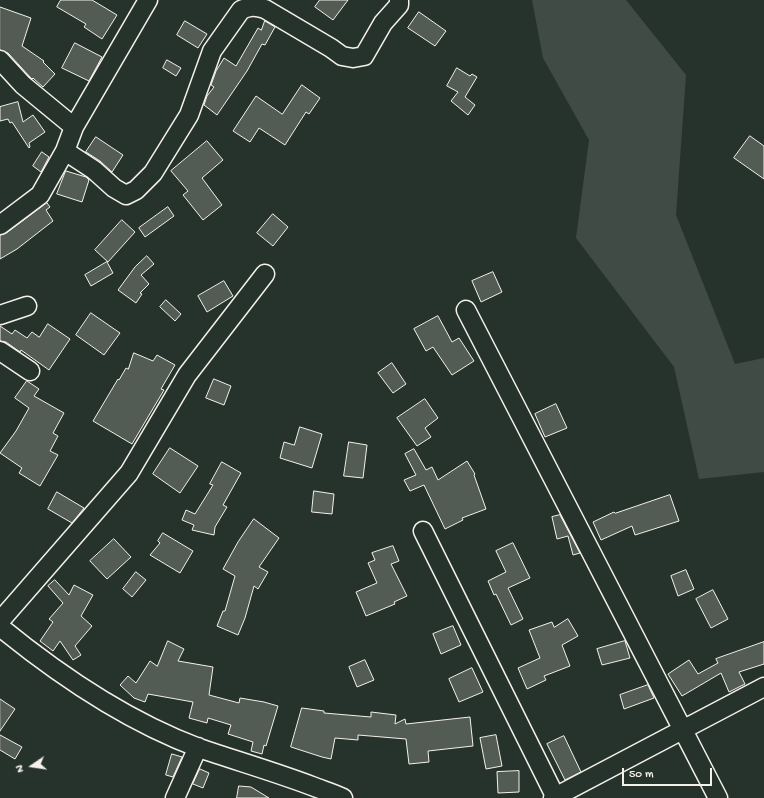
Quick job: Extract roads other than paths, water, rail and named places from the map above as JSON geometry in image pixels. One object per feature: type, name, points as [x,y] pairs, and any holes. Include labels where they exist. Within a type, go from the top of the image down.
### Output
[{"type":"street","points":[[0,225],[40,195],[65,151],[74,127],[148,0]]},
{"type":"street","points":[[65,151],[94,170],[114,188],[126,195],[136,190],[153,173],[189,115],[212,52],[241,10],[248,6],[256,6],[265,9],[342,56],[353,58],[364,56],[383,23],[399,5],[399,0]]},
{"type":"street","points":[[0,60],[24,85],[74,127]]},
{"type":"street","points":[[0,621],[129,473],[187,375],[265,274]]},
{"type":"street","points":[[0,315],[28,306]]},
{"type":"street","points":[[466,310],[718,798]]},
{"type":"street","points":[[0,351],[30,371]]},
{"type":"street","points":[[424,531],[555,798],[764,687]]},
{"type":"street","points":[[0,627],[30,651],[80,686],[137,720],[198,747],[284,775],[343,798]]},
{"type":"street","points":[[175,798],[198,747]]}]
